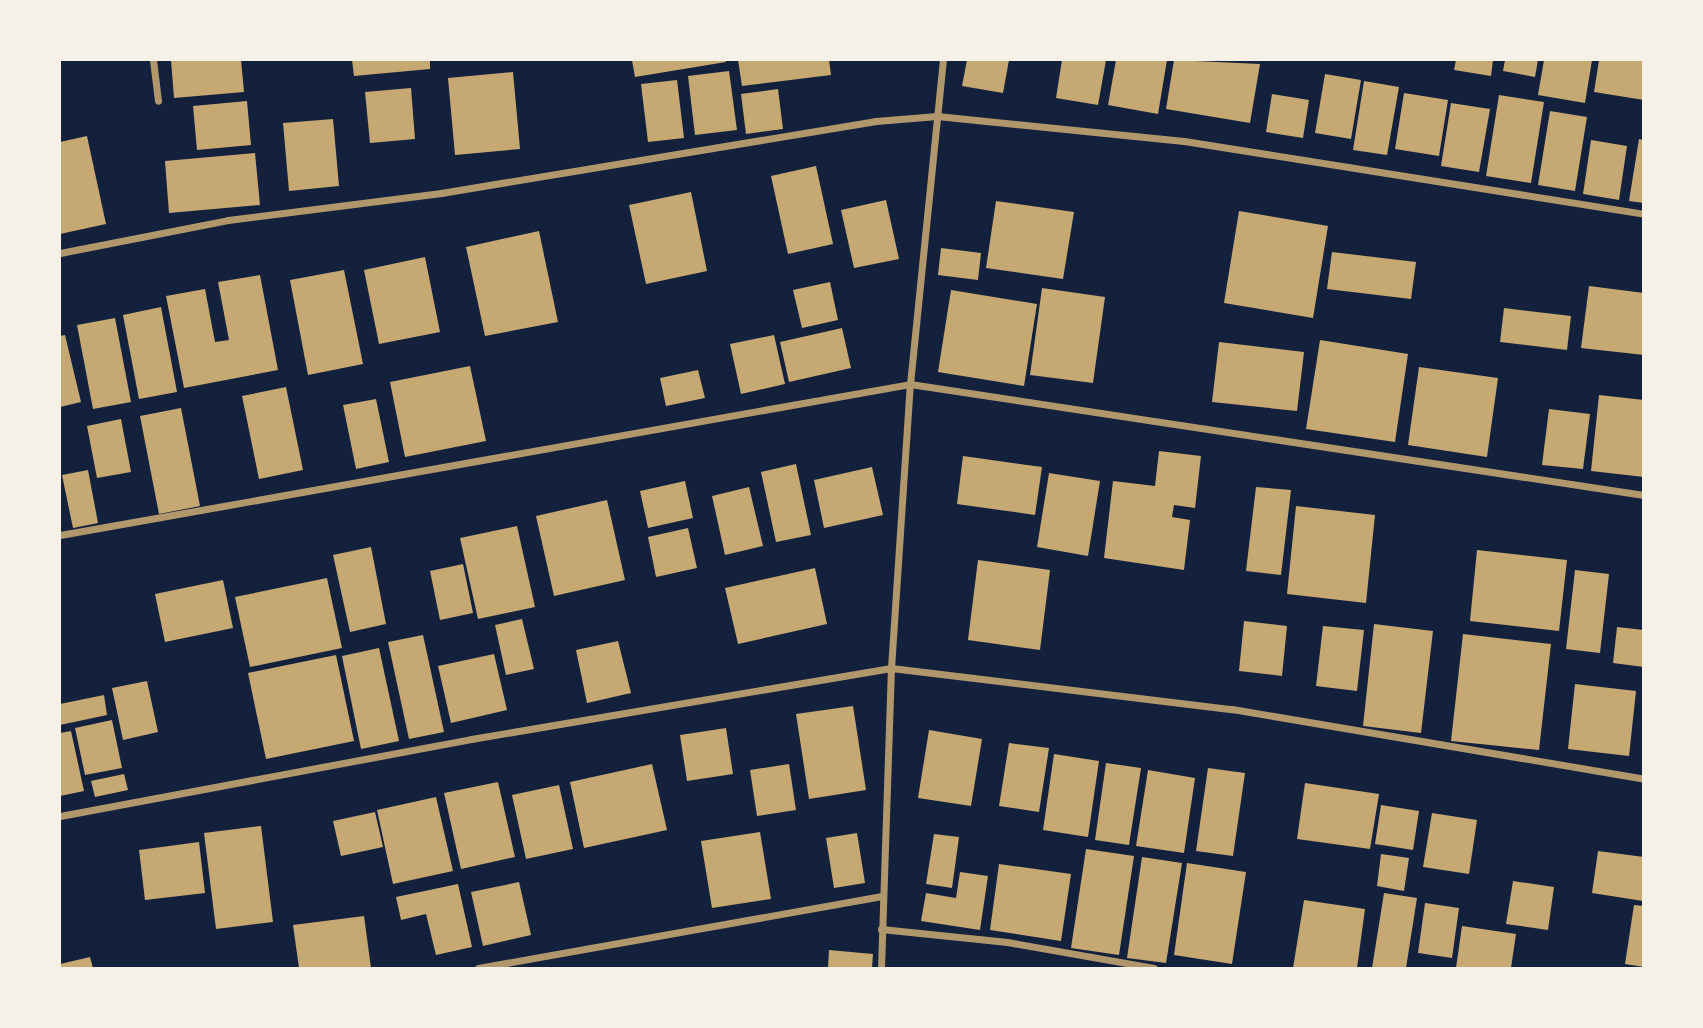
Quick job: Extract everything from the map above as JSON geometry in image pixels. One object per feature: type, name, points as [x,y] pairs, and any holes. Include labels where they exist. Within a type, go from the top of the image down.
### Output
[{"type":"street","points":[[153,60],[158,102]]},
{"type":"street","points":[[881,968],[881,896],[891,668],[910,384],[943,60]]},
{"type":"street","points":[[60,253],[228,220],[481,187],[876,121],[937,116],[1184,141],[1643,214]]},
{"type":"street","points":[[60,535],[910,384],[1643,495]]},
{"type":"street","points":[[60,816],[471,739],[891,668],[1232,709],[1643,779]]},
{"type":"street","points":[[478,968],[881,896]]},
{"type":"street","points":[[881,929],[1007,942],[1154,968]]},
{"type":"building","points":[[171,60],[241,60],[244,92],[174,98]]},
{"type":"building","points":[[352,60],[430,60],[430,69],[354,76]]},
{"type":"building","points":[[632,60],[725,60],[726,62],[635,77]]},
{"type":"building","points":[[738,60],[829,60],[831,75],[742,86]]},
{"type":"building","points":[[967,60],[1009,60],[1003,93],[962,86]]},
{"type":"building","points":[[1062,60],[1106,60],[1098,105],[1056,98]]},
{"type":"building","points":[[1116,60],[1167,60],[1158,114],[1108,105]]},
{"type":"building","points":[[1174,60],[1260,64],[1250,123],[1166,109]]},
{"type":"building","points":[[1456,60],[1493,60],[1491,76],[1454,70]]},
{"type":"building","points":[[1505,60],[1538,60],[1535,77],[1503,71]]},
{"type":"building","points":[[1544,60],[1592,60],[1585,103],[1538,95]]},
{"type":"building","points":[[1599,60],[1644,60],[1644,100],[1594,92]]},
{"type":"building","points":[[729,71],[737,130],[695,135],[688,76]]},
{"type":"building","points":[[513,72],[520,149],[455,155],[448,78]]},
{"type":"building","points":[[1325,74],[1361,80],[1351,139],[1315,133]]},
{"type":"building","points":[[677,80],[684,138],[648,142],[641,84]]},
{"type":"building","points":[[1364,81],[1399,87],[1387,155],[1353,150]]},
{"type":"building","points":[[411,88],[415,139],[370,143],[365,92]]},
{"type":"building","points":[[778,89],[783,129],[746,134],[741,94]]},
{"type":"building","points":[[1404,93],[1448,100],[1439,156],[1395,149]]},
{"type":"building","points":[[1272,94],[1309,100],[1303,138],[1266,132]]},
{"type":"building","points":[[1499,95],[1544,102],[1531,183],[1486,176]]},
{"type":"building","points":[[247,101],[251,145],[197,150],[193,106]]},
{"type":"building","points":[[1451,103],[1490,109],[1479,172],[1441,166]]},
{"type":"building","points":[[1550,111],[1587,117],[1575,191],[1538,185]]},
{"type":"building","points":[[333,119],[339,186],[289,191],[283,123]]},
{"type":"building","points":[[87,136],[106,224],[60,234],[60,142]]},
{"type":"building","points":[[1639,139],[1644,140],[1644,203],[1629,201]]},
{"type":"building","points":[[1591,140],[1627,146],[1619,200],[1583,194]]},
{"type":"building","points":[[255,153],[260,205],[169,213],[165,161]]},
{"type":"building","points":[[816,166],[833,244],[788,254],[771,176]]},
{"type":"building","points":[[691,192],[707,271],[646,284],[629,205]]},
{"type":"building","points":[[886,200],[899,259],[854,268],[841,210]]},
{"type":"building","points":[[996,201],[1074,212],[1063,279],[986,268]]},
{"type":"building","points":[[1239,211],[1328,226],[1313,318],[1224,303]]},
{"type":"building","points":[[539,231],[558,322],[485,336],[466,247]]},
{"type":"building","points":[[941,248],[981,253],[978,280],[938,275]]},
{"type":"building","points":[[1332,252],[1416,262],[1411,299],[1327,289]]},
{"type":"building","points":[[425,257],[440,332],[379,344],[364,270]]},
{"type":"building","points":[[344,270],[363,364],[308,375],[290,280]]},
{"type":"building","points":[[260,275],[278,370],[184,388],[166,296],[205,289],[215,342],[229,340],[218,282]]},
{"type":"building","points":[[830,282],[838,320],[802,328],[793,290]]},
{"type":"building","points":[[1589,286],[1644,293],[1644,355],[1581,348]]},
{"type":"building","points":[[1042,288],[1105,297],[1093,383],[1030,375]]},
{"type":"building","points":[[951,290],[1037,304],[1024,386],[938,372]]},
{"type":"building","points":[[161,307],[177,392],[139,399],[123,315]]},
{"type":"building","points":[[1504,308],[1571,316],[1567,350],[1500,342]]},
{"type":"building","points":[[115,318],[131,402],[93,409],[77,325]]},
{"type":"building","points":[[842,328],[851,368],[789,382],[780,342]]},
{"type":"building","points":[[65,335],[81,402],[60,407],[60,336]]},
{"type":"building","points":[[774,335],[785,384],[741,394],[730,344]]},
{"type":"building","points":[[1320,340],[1408,354],[1395,442],[1306,429]]},
{"type":"building","points":[[1219,342],[1304,352],[1297,411],[1212,402]]},
{"type":"building","points":[[470,366],[486,441],[405,457],[390,382]]},
{"type":"building","points":[[1419,367],[1498,378],[1487,457],[1408,445]]},
{"type":"building","points":[[698,370],[705,398],[666,406],[660,378]]},
{"type":"building","points":[[286,387],[303,470],[259,479],[242,396]]},
{"type":"building","points":[[1599,395],[1644,400],[1644,477],[1591,471]]},
{"type":"building","points":[[376,399],[389,462],[356,469],[343,405]]},
{"type":"building","points":[[181,408],[200,506],[159,514],[140,416]]},
{"type":"building","points":[[1549,409],[1590,414],[1583,469],[1542,465]]},
{"type":"building","points":[[121,419],[131,472],[97,478],[87,426]]},
{"type":"building","points":[[1159,451],[1201,456],[1195,508],[1174,505],[1172,517],[1190,520],[1184,570],[1104,558],[1113,481],[1155,486]]},
{"type":"building","points":[[963,456],[1042,467],[1035,515],[957,504]]},
{"type":"building","points":[[796,464],[811,535],[776,542],[761,472]]},
{"type":"building","points":[[872,467],[883,515],[824,528],[814,480]]},
{"type":"building","points":[[88,470],[98,523],[73,528],[62,475]]},
{"type":"building","points":[[1049,473],[1100,481],[1088,556],[1037,547]]},
{"type":"building","points":[[685,481],[693,518],[648,528],[640,491]]},
{"type":"building","points":[[749,487],[763,546],[725,555],[712,496]]},
{"type":"building","points":[[1256,487],[1291,490],[1281,575],[1246,571]]},
{"type":"building","points":[[607,500],[625,580],[554,596],[536,516]]},
{"type":"building","points":[[1296,506],[1375,515],[1366,603],[1287,594]]},
{"type":"building","points":[[517,526],[535,607],[478,619],[460,538]]},
{"type":"building","points":[[688,528],[697,568],[656,577],[648,537]]},
{"type":"building","points":[[371,547],[386,624],[350,632],[333,555]]},
{"type":"building","points":[[1477,550],[1567,560],[1559,631],[1470,621]]},
{"type":"building","points":[[978,560],[1050,570],[1040,650],[968,640]]},
{"type":"building","points":[[463,564],[473,613],[440,620],[430,571]]},
{"type":"building","points":[[815,568],[827,624],[738,644],[725,588]]},
{"type":"building","points":[[1575,570],[1609,574],[1600,653],[1566,649]]},
{"type":"building","points":[[327,578],[342,648],[250,667],[235,597]]},
{"type":"building","points":[[223,580],[233,628],[165,642],[155,594]]},
{"type":"building","points":[[522,619],[534,669],[506,675],[495,625]]},
{"type":"building","points":[[1244,621],[1287,626],[1282,676],[1239,671]]},
{"type":"building","points":[[1374,624],[1433,631],[1421,733],[1363,726]]},
{"type":"building","points":[[1323,626],[1364,630],[1357,691],[1316,686]]},
{"type":"building","points":[[1617,627],[1644,630],[1644,667],[1613,663]]},
{"type":"building","points":[[1463,634],[1551,644],[1539,750],[1451,741]]},
{"type":"building","points":[[423,635],[444,732],[409,739],[388,642]]},
{"type":"building","points":[[618,641],[631,693],[587,703],[576,650]]},
{"type":"building","points":[[379,648],[399,741],[361,749],[342,656]]},
{"type":"building","points":[[494,654],[507,710],[451,723],[438,666]]},
{"type":"building","points":[[336,655],[354,741],[266,759],[248,673]]},
{"type":"building","points":[[147,681],[158,732],[123,740],[112,688]]},
{"type":"building","points":[[1575,684],[1636,691],[1629,756],[1568,749]]},
{"type":"building","points":[[104,695],[107,715],[60,725],[60,704]]},
{"type":"building","points":[[853,706],[866,790],[809,799],[796,714]]},
{"type":"building","points":[[112,720],[122,768],[85,775],[75,728]]},
{"type":"building","points":[[726,728],[733,774],[687,781],[680,735]]},
{"type":"building","points":[[929,730],[982,739],[971,806],[918,798]]},
{"type":"building","points":[[71,731],[84,791],[60,796],[60,733]]},
{"type":"building","points":[[1009,743],[1049,748],[1039,812],[999,806]]},
{"type":"building","points":[[1054,754],[1099,761],[1088,837],[1043,830]]},
{"type":"building","points":[[1106,763],[1141,768],[1129,845],[1095,840]]},
{"type":"building","points":[[652,764],[667,830],[584,848],[570,782]]},
{"type":"building","points":[[789,764],[796,810],[757,816],[750,770]]},
{"type":"building","points":[[1208,768],[1245,773],[1233,856],[1196,851]]},
{"type":"building","points":[[1148,770],[1195,778],[1184,853],[1136,846]]},
{"type":"building","points":[[124,774],[128,790],[95,797],[91,781]]},
{"type":"building","points":[[498,782],[515,857],[461,869],[444,793]]},
{"type":"building","points":[[1305,783],[1379,794],[1370,849],[1297,839]]},
{"type":"building","points":[[559,785],[573,849],[526,859],[512,795]]},
{"type":"building","points":[[436,797],[453,871],[393,884],[377,810]]},
{"type":"building","points":[[1381,805],[1419,811],[1413,850],[1375,844]]},
{"type":"building","points":[[375,812],[383,847],[341,856],[333,821]]},
{"type":"building","points":[[1432,813],[1477,820],[1469,874],[1423,867]]},
{"type":"building","points":[[261,826],[273,922],[216,929],[204,833]]},
{"type":"building","points":[[760,832],[771,899],[712,908],[701,841]]},
{"type":"building","points":[[857,833],[865,883],[834,888],[826,838]]},
{"type":"building","points":[[934,834],[959,837],[952,888],[926,884]]},
{"type":"building","points":[[199,842],[205,893],[145,900],[139,850]]},
{"type":"building","points":[[1086,849],[1134,856],[1119,955],[1071,948]]},
{"type":"building","points":[[1598,851],[1644,857],[1643,901],[1592,893]]},
{"type":"building","points":[[1381,854],[1409,858],[1404,891],[1377,886]]},
{"type":"building","points":[[1142,857],[1182,863],[1166,963],[1127,958]]},
{"type":"building","points":[[1187,863],[1246,872],[1232,964],[1174,955]]},
{"type":"building","points":[[999,864],[1071,874],[1061,941],[990,930]]},
{"type":"building","points":[[960,872],[988,876],[980,930],[921,921],[926,893],[956,898]]},
{"type":"building","points":[[1513,881],[1554,887],[1548,930],[1506,924]]},
{"type":"building","points":[[519,882],[531,935],[483,946],[471,892]]},
{"type":"building","points":[[458,884],[472,947],[436,955],[426,914],[401,920],[396,897]]},
{"type":"building","points":[[1384,893],[1417,898],[1406,968],[1372,968]]},
{"type":"building","points":[[1304,900],[1365,909],[1357,968],[1293,968]]},
{"type":"building","points":[[1425,903],[1459,908],[1452,958],[1418,953]]},
{"type":"building","points":[[1634,905],[1644,906],[1644,967],[1625,964]]},
{"type":"building","points":[[364,916],[371,968],[299,968],[293,925]]},
{"type":"building","points":[[1462,926],[1516,934],[1511,968],[1456,968]]},
{"type":"building","points":[[829,950],[873,954],[872,968],[828,968]]},
{"type":"building","points":[[90,957],[93,968],[60,968],[60,964]]}]
